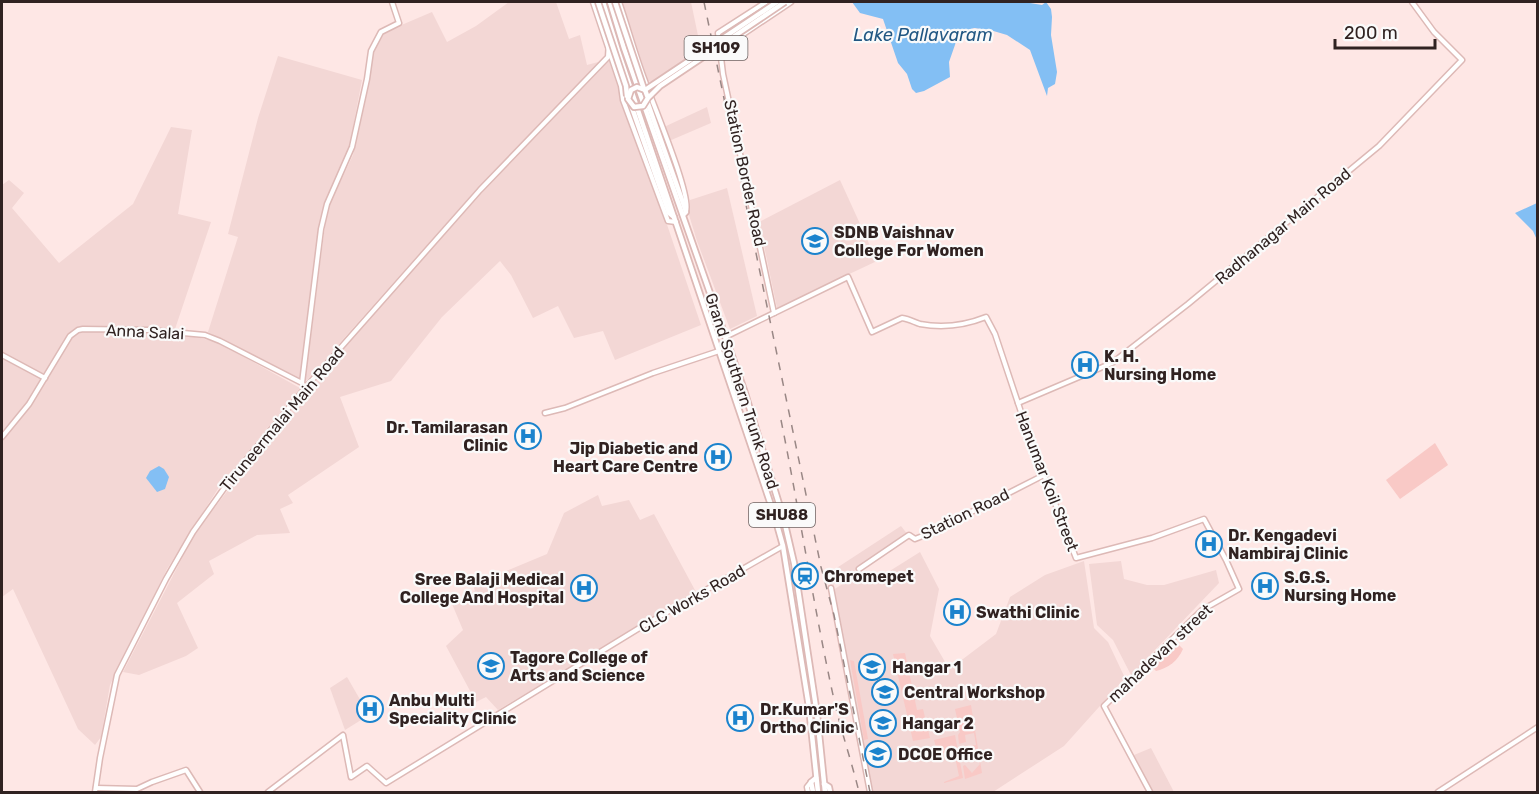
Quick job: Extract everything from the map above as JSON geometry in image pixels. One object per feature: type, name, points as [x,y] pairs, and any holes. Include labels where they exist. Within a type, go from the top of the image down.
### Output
[{"type":"main road","points":[[596,2],[666,207],[675,220]]},
{"type":"main road","name":"Grand Southern Trunk Road","points":[[603,2],[783,546],[809,707],[818,792]]},
{"type":"main road","name":"Grand Southern Trunk Road","points":[[609,2],[744,390],[789,544],[828,788],[825,792]]},
{"type":"main road","points":[[617,2],[682,200],[684,213]]},
{"type":"main road","name":"SH109","points":[[644,90],[777,2]]},
{"type":"main road","name":"SH109","points":[[649,98],[660,87],[786,2]]},
{"type":"main road","points":[[628,99],[633,88],[644,90]]},
{"type":"main road","points":[[631,105],[640,107],[649,98]]},
{"type":"main road","points":[[810,792],[811,782],[816,778]]},
{"type":"street","points":[[305,388],[302,383],[321,229],[327,204],[352,147],[371,51],[381,32],[399,23],[392,2]]},
{"type":"street","points":[[596,2],[623,100],[668,221],[675,220]]},
{"type":"street","points":[[617,2],[649,98],[683,188],[688,205],[684,213]]},
{"type":"street","name":"Station Border Road","points":[[766,2],[718,33],[723,74],[750,191],[774,313]]},
{"type":"street","points":[[721,49],[791,2]]},
{"type":"street","name":"Radhanagar Main Road","points":[[1018,403],[1112,363],[1219,279],[1395,131],[1462,60],[1434,32],[1412,2]]},
{"type":"street","name":"Tiruneermalai Main Road","points":[[96,790],[100,758],[117,675],[193,532],[234,474],[305,388],[480,190],[608,57],[609,38],[612,33]]},
{"type":"street","name":"Tiruneermalai Main Road","points":[[565,101],[618,51],[633,45]]},
{"type":"street","name":"Hanumar Koil Street","points":[[774,313],[848,277],[872,332],[902,318],[919,324],[939,325],[958,324],[986,317],[999,344],[1018,403],[1076,558],[1152,538],[1204,519],[1239,589]]},
{"type":"street","points":[[725,337],[774,313]]},
{"type":"street","name":"Anna Salai","points":[[45,378],[70,336],[78,330],[150,330],[205,335],[302,383]]},
{"type":"street","points":[[545,413],[565,408],[653,373],[719,351]]},
{"type":"street","points":[[2,355],[45,378],[29,404],[2,437]]},
{"type":"street","name":"Station Road","points":[[859,569],[909,535],[915,539],[930,533],[1044,475]]},
{"type":"street","name":"CLC Works Road","points":[[268,792],[343,735],[351,777],[367,766],[386,783],[641,627],[783,546]]},
{"type":"street","points":[[831,588],[870,792]]},
{"type":"street","name":"mahadevan street","points":[[1150,792],[1104,706],[1202,610],[1239,589]]},
{"type":"street","points":[[1438,792],[1538,727]]},
{"type":"street","points":[[96,790],[137,789],[186,770],[200,792]]},
{"type":"street","points":[[828,788],[836,792]]},
{"type":"shaded area","points":[[509,2],[556,2],[569,39],[580,35],[587,65],[602,61],[475,191],[305,382],[327,210],[353,155],[374,51],[385,32],[432,12],[447,42],[476,26]]},
{"type":"shaded area","points":[[620,2],[691,2],[701,50],[652,82],[645,81]]},
{"type":"shaded area","points":[[278,56],[362,80],[349,148],[321,216],[300,380],[208,332],[238,237],[228,234],[258,118]]},
{"type":"shaded area","points":[[611,59],[701,325],[615,360],[603,331],[574,338],[558,306],[533,318],[511,275],[500,261],[442,317],[391,381],[340,397],[359,447],[288,495],[293,503],[280,509],[290,533],[257,535],[209,561],[214,574],[177,603],[198,648],[186,656],[139,675],[123,672],[195,533],[309,385],[482,193]]},
{"type":"shaded area","points":[[707,107],[711,123],[669,141],[664,127]]},
{"type":"shaded area","points":[[171,127],[192,130],[178,214],[211,222],[174,332],[217,342],[300,388],[221,484],[167,569],[110,685],[101,737],[95,745],[78,729],[13,589],[2,597],[2,185],[9,180],[24,193],[12,208],[59,263],[133,204]]},
{"type":"shaded area","name":"SDNB Vaishnav College For Women","points":[[840,180],[877,261],[777,308],[759,222]]},
{"type":"shaded area","points":[[727,188],[757,316],[730,329],[689,215],[690,200]]},
{"type":"shaded area","points":[[1435,443],[1448,465],[1400,499],[1386,480]]},
{"type":"shaded area","name":"Sree Balaji Medical College And Hospital","points":[[598,495],[602,506],[629,500],[640,520],[654,514],[696,592],[498,710],[486,697],[476,702],[446,646],[463,630],[452,604],[475,591],[473,585],[547,554],[564,513]]},
{"type":"shaded area","points":[[901,526],[908,535],[833,585],[829,573]]},
{"type":"shaded area","points":[[920,552],[939,589],[930,636],[948,667],[963,659],[996,634],[1010,597],[1045,575],[1084,561],[1094,628],[1108,642],[1125,678],[1064,746],[993,792],[873,792],[833,590],[862,572],[869,584]]},
{"type":"shaded area","points":[[1121,561],[1124,579],[1147,585],[1164,585],[1216,570],[1219,583],[1131,675],[1113,640],[1097,625],[1089,564]]},
{"type":"shaded area","points":[[1174,640],[1183,649],[1181,653],[1172,663],[1156,671],[1150,665]]},
{"type":"shaded area","points":[[905,653],[917,710],[923,709],[930,738],[913,741],[893,654]]},
{"type":"shaded area","points":[[850,660],[854,661],[868,739],[864,740]]},
{"type":"shaded area","points":[[347,677],[369,715],[345,730],[330,688]]},
{"type":"shaded area","points":[[971,705],[982,773],[965,779],[963,766],[965,765],[972,773],[980,764],[970,753],[970,746],[976,745],[974,733],[965,735],[966,742],[959,744],[960,732],[955,709]]},
{"type":"shaded area","points":[[955,735],[963,778],[944,783],[959,776],[954,752],[938,754],[934,740]]},
{"type":"shaded area","points":[[1151,748],[1174,792],[1153,792],[1134,755]]},
{"type":"water","name":"Lake Pallavaram","points":[[852,2],[1024,2],[1042,5],[1046,2],[1051,9],[1052,17],[1051,35],[1057,72],[1055,84],[1048,88],[1047,96],[1030,50],[1007,35],[974,28],[968,30],[956,42],[949,62],[950,77],[916,93],[912,89],[907,74],[898,63],[883,19],[860,13]]},
{"type":"water","points":[[1537,203],[1537,240],[1533,231],[1515,213]]},
{"type":"water","points":[[159,466],[169,477],[165,489],[157,492],[146,478],[150,471]]},
{"type":"railway","points":[[704,2],[870,792]]},
{"type":"railway","points":[[781,420],[827,669],[859,792]]},
{"type":"place","name":"SDNB Vaishnav College For Women","points":[[815,241]]},
{"type":"place","name":"K. H. Nursing Home","points":[[1085,365]]},
{"type":"place","name":"Dr. Tamilarasan Clinic","points":[[528,436]]},
{"type":"place","name":"Jip Diabetic and Heart Care Centre","points":[[718,457]]},
{"type":"place","name":"Dr. Kengadevi Nambiraj Clinic","points":[[1209,544]]},
{"type":"place","name":"Chromepet","points":[[805,576]]},
{"type":"place","name":"S.G.S. Nursing Home","points":[[1265,586]]},
{"type":"place","name":"Sree Balaji Medical College And Hospital","points":[[584,588]]},
{"type":"place","name":"Swathi Clinic","points":[[957,612]]},
{"type":"place","name":"Tagore College of Arts and Science","points":[[491,666]]},
{"type":"place","name":"Hangar 1","points":[[872,667]]},
{"type":"place","name":"Central Workshop","points":[[885,692]]},
{"type":"place","name":"Anbu Multi Speciality Clinic","points":[[370,709]]},
{"type":"place","name":"Dr.Kumar'S Ortho Clinic","points":[[740,718]]},
{"type":"place","name":"Hangar 2","points":[[883,723]]},
{"type":"place","name":"DCOE Office","points":[[878,754]]}]
